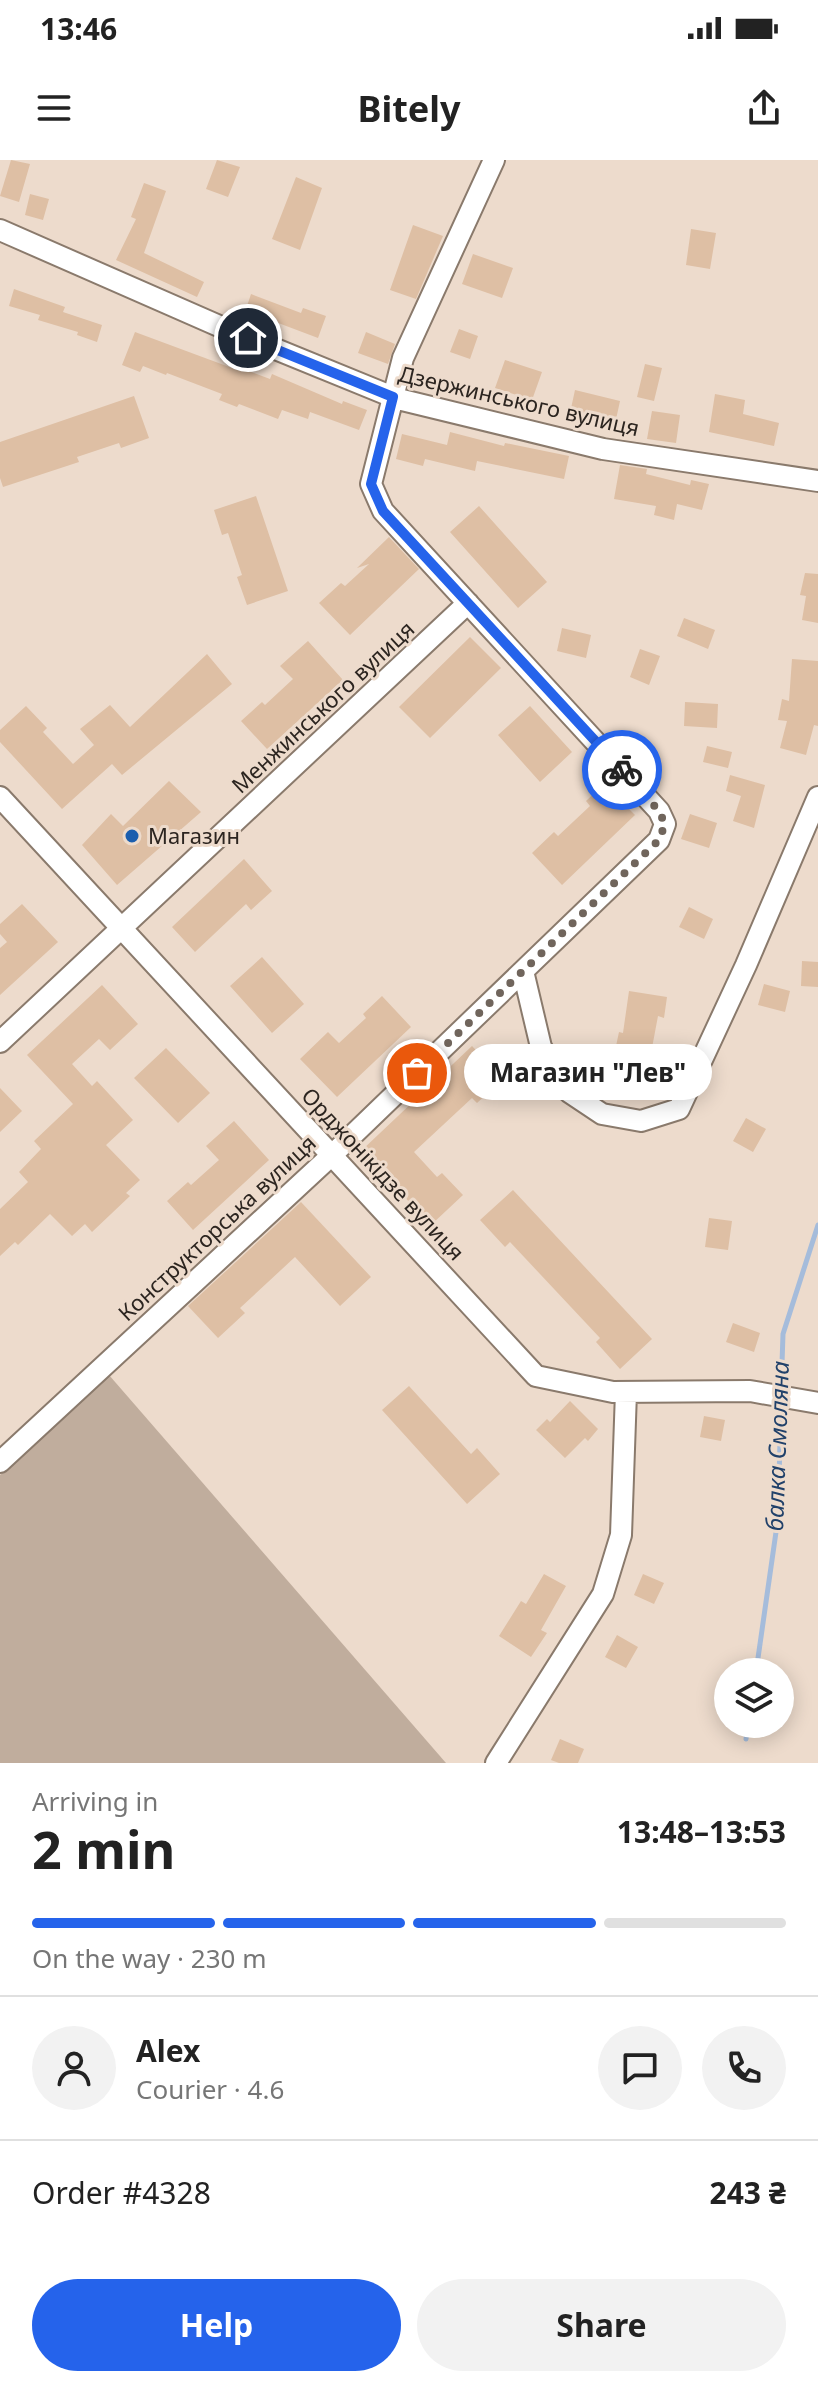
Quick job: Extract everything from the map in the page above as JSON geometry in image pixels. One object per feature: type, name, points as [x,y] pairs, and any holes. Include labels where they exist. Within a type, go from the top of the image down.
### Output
[{"type":"street","points":[[468,603],[383,511],[371,484],[403,358],[494,160]]},
{"type":"street","name":"Дзержинського вулиця","points":[[0,230],[219,326],[393,397],[603,449],[818,481]]},
{"type":"street","name":"Конструкторська вулиця","points":[[0,1462],[333,1154],[659,840],[665,824],[659,811],[468,603]]},
{"type":"street","name":"Менжинського вулиця","points":[[0,1042],[468,603]]},
{"type":"street","name":"Орджонікідзе вулиця","points":[[0,797],[536,1376],[613,1392],[750,1391],[810,1402]]},
{"type":"street","points":[[523,971],[541,1047],[569,1092],[602,1114],[641,1121],[679,1109],[746,965],[818,797]]},
{"type":"street","points":[[496,1763],[603,1594],[621,1535],[626,1392]]},
{"type":"shaded area","points":[[109,1375],[446,1763],[0,1763],[0,1475]]},
{"type":"building","points":[[11,160],[30,164],[19,202],[0,196]]},
{"type":"building","points":[[217,160],[240,167],[228,197],[206,189]]},
{"type":"building","points":[[296,177],[322,188],[300,250],[272,239]]},
{"type":"building","points":[[144,183],[166,191],[144,253],[204,282],[197,297],[116,260],[136,219],[131,217]]},
{"type":"building","points":[[30,194],[49,199],[43,220],[25,215]]},
{"type":"building","points":[[413,225],[443,236],[416,299],[390,290]]},
{"type":"building","points":[[691,229],[716,233],[710,269],[686,265]]},
{"type":"building","points":[[473,254],[513,268],[502,298],[462,284]]},
{"type":"building","points":[[14,289],[65,307],[63,312],[102,325],[97,342],[77,335],[78,332],[38,320],[40,315],[9,306]]},
{"type":"building","points":[[251,294],[301,313],[303,308],[326,316],[318,338],[273,321],[271,325],[244,315]]},
{"type":"building","points":[[459,329],[478,336],[470,359],[450,352]]},
{"type":"building","points":[[135,332],[232,368],[233,365],[270,379],[272,374],[342,404],[343,401],[367,410],[359,430],[310,412],[308,419],[282,410],[278,419],[239,404],[237,407],[219,400],[222,394],[167,373],[143,366],[140,372],[122,365]]},
{"type":"building","points":[[366,332],[395,344],[388,364],[358,353]]},
{"type":"building","points":[[505,360],[542,372],[532,400],[495,388]]},
{"type":"building","points":[[645,364],[662,368],[654,401],[637,397]]},
{"type":"building","points":[[575,390],[620,401],[615,424],[570,413]]},
{"type":"building","points":[[715,394],[745,400],[743,414],[779,423],[774,446],[709,432]]},
{"type":"building","points":[[134,396],[149,438],[121,448],[119,443],[77,457],[79,462],[3,487],[0,442]]},
{"type":"building","points":[[652,411],[680,415],[676,443],[647,439]]},
{"type":"building","points":[[450,432],[504,446],[505,443],[569,456],[564,479],[477,461],[475,471],[425,459],[423,466],[396,459],[402,434],[447,445]]},
{"type":"building","points":[[620,465],[647,469],[646,474],[690,485],[691,480],[709,484],[702,510],[677,504],[674,520],[654,515],[656,506],[614,499]]},
{"type":"building","points":[[256,496],[288,591],[247,605],[237,577],[242,575],[228,533],[222,535],[214,510]]},
{"type":"building","points":[[479,506],[547,582],[518,608],[450,532]]},
{"type":"building","points":[[389,537],[419,569],[350,635],[319,603],[341,583],[345,586],[369,564],[357,568]]},
{"type":"building","points":[[805,573],[818,574],[818,623],[802,620],[806,596],[800,595]]},
{"type":"building","points":[[684,618],[715,630],[708,649],[677,636]]},
{"type":"building","points":[[562,628],[591,635],[586,658],[557,651]]},
{"type":"building","points":[[470,637],[501,668],[430,738],[399,707]]},
{"type":"building","points":[[308,641],[343,680],[267,749],[241,721],[262,702],[265,705],[293,679],[280,666]]},
{"type":"building","points":[[640,649],[660,656],[649,685],[630,677]]},
{"type":"building","points":[[207,654],[232,684],[122,775],[112,764],[62,809],[0,742],[0,730],[26,706],[47,728],[43,732],[73,764],[94,745],[80,729],[110,705],[130,727]]},
{"type":"building","points":[[792,659],[818,661],[818,726],[814,725],[806,755],[780,748],[787,721],[778,720],[782,699],[789,701]]},
{"type":"building","points":[[685,702],[718,704],[717,728],[684,726]]},
{"type":"building","points":[[530,706],[572,752],[540,782],[498,735]]},
{"type":"building","points":[[707,746],[732,752],[728,768],[703,762]]},
{"type":"building","points":[[730,775],[765,785],[754,828],[733,821],[741,796],[726,791]]},
{"type":"building","name":"Магазин","points":[[169,781],[201,812],[117,885],[82,845],[111,814],[123,826]]},
{"type":"building","points":[[604,784],[635,815],[562,885],[532,853],[554,832],[558,836],[590,806],[586,801]]},
{"type":"building","points":[[690,814],[717,823],[709,848],[681,839]]},
{"type":"building","points":[[244,859],[272,891],[251,910],[246,904],[195,952],[172,927]]},
{"type":"building","points":[[22,904],[58,942],[0,995],[0,948],[7,942],[0,934],[0,924]]},
{"type":"building","points":[[689,907],[713,919],[704,939],[679,927]]},
{"type":"building","points":[[262,957],[304,1004],[272,1033],[230,986]]},
{"type":"building","points":[[802,961],[818,962],[818,987],[801,986]]},
{"type":"building","points":[[764,984],[790,991],[785,1012],[758,1005]]},
{"type":"building","points":[[102,985],[138,1024],[110,1050],[99,1039],[72,1064],[92,1086],[97,1081],[133,1120],[106,1145],[140,1180],[126,1193],[130,1196],[92,1232],[85,1224],[72,1236],[50,1214],[18,1245],[15,1242],[0,1256],[0,1209],[28,1182],[19,1172],[41,1149],[34,1141],[73,1104],[27,1055]]},
{"type":"building","points":[[629,991],[667,997],[664,1018],[658,1016],[648,1069],[634,1066],[622,1100],[584,1087],[591,1068],[610,1074],[619,1032],[623,1033]]},
{"type":"building","points":[[382,996],[411,1027],[337,1097],[300,1059],[328,1032],[339,1043],[366,1018],[363,1014]]},
{"type":"building","points":[[472,1046],[503,1079],[477,1103],[472,1098],[414,1152],[437,1177],[442,1173],[463,1195],[431,1225],[361,1151]]},
{"type":"building","points":[[166,1048],[210,1093],[178,1123],[134,1078]]},
{"type":"building","points":[[0,1088],[22,1111],[0,1132]]},
{"type":"building","points":[[746,1118],[766,1129],[753,1152],[733,1141]]},
{"type":"building","points":[[234,1121],[269,1160],[193,1230],[167,1201],[219,1160],[206,1146]]},
{"type":"building","points":[[513,1190],[652,1339],[620,1369],[596,1342],[600,1338],[510,1242],[505,1247],[480,1220]]},
{"type":"building","points":[[301,1202],[371,1277],[340,1306],[295,1257],[240,1308],[245,1313],[218,1338],[188,1306]]},
{"type":"building","points":[[709,1218],[732,1221],[728,1250],[705,1247]]},
{"type":"building","points":[[733,1323],[760,1333],[754,1352],[726,1342]]},
{"type":"building","points":[[409,1386],[471,1454],[477,1448],[500,1474],[467,1504],[382,1410]]},
{"type":"building","points":[[570,1401],[598,1429],[588,1441],[585,1438],[565,1458],[536,1430],[547,1419],[550,1422]]},
{"type":"building","points":[[704,1416],[725,1420],[721,1441],[700,1437]]},
{"type":"building","points":[[544,1574],[566,1586],[541,1630],[547,1633],[531,1657],[499,1636],[521,1601],[526,1604]]},
{"type":"building","points":[[643,1574],[664,1583],[654,1604],[634,1595]]},
{"type":"building","points":[[617,1635],[638,1647],[626,1668],[605,1657]]},
{"type":"building","points":[[560,1739],[584,1749],[578,1763],[551,1760]]},
{"type":"waterway","name":"балка Смоляна","points":[[781,1393],[783,1334],[818,1225]]},
{"type":"waterway","name":"балка Смоляна","points":[[758,1658],[778,1518],[781,1403]]},
{"type":"way so far","points":[[417,1073],[659,840],[665,824],[659,811],[622,770]]},
{"type":"place","name":"Магазин","points":[[132,836]]},
{"type":"place","name":"Магазин \"Лев\"","points":[[417,1073]]},
{"type":"route","points":[[248,338],[393,397],[371,484],[383,511],[622,770]]}]
